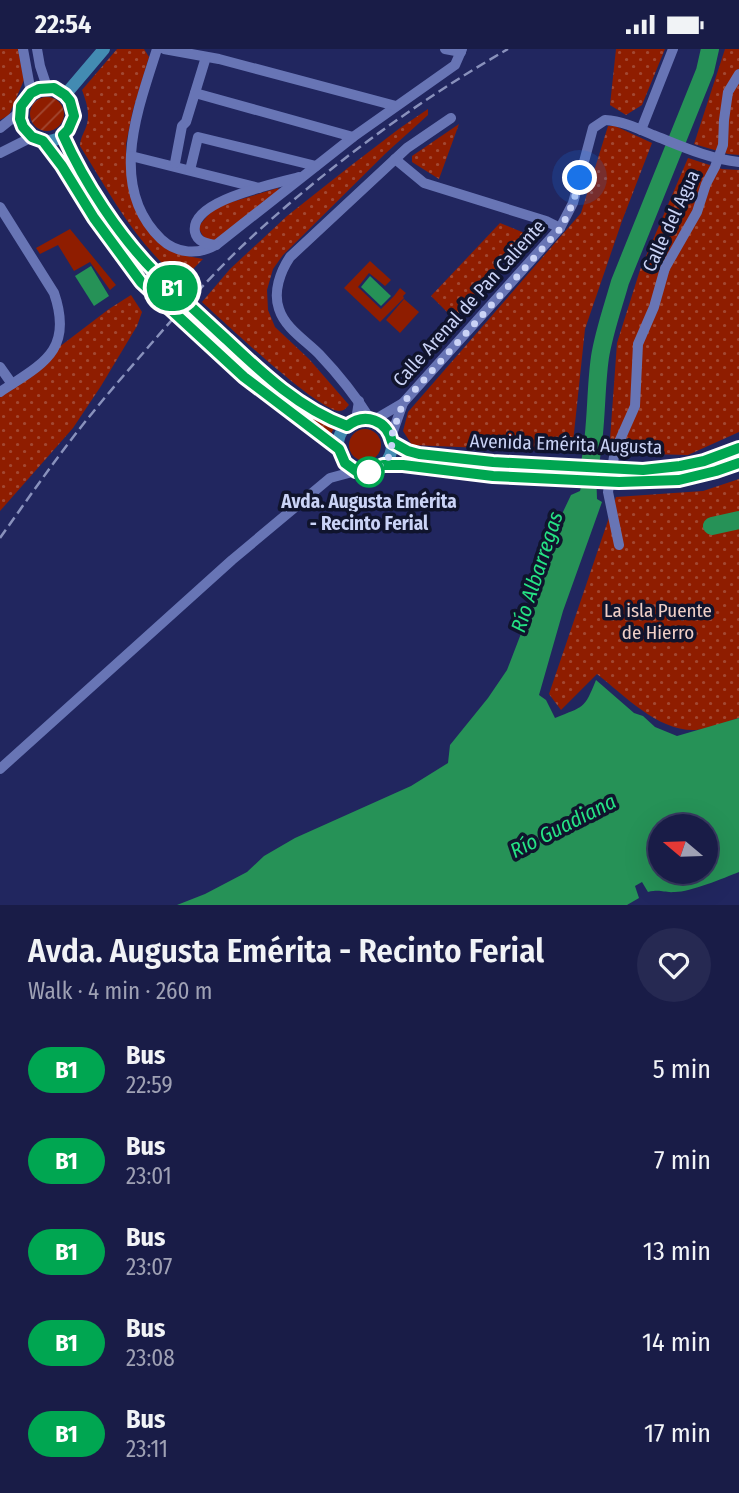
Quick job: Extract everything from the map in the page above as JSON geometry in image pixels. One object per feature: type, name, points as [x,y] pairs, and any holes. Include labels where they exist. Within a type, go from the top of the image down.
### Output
[{"type":"main road","points":[[65,95],[104,49]]},
{"type":"main road","points":[[38,139],[54,140],[63,135],[74,116],[73,108],[65,95],[54,88],[39,89],[23,101],[20,112],[23,127],[38,139],[62,166],[94,218],[141,282],[244,377],[339,449]]},
{"type":"main road","points":[[63,135],[90,187],[154,271],[282,389],[319,414],[351,423],[372,419],[384,426],[391,440],[390,455],[383,465],[370,472],[356,471],[345,463],[339,449],[340,437],[351,423]]},
{"type":"main road","name":"Avenida Emérita Augusta","points":[[391,440],[408,451],[419,454],[571,473]]},
{"type":"main road","name":"Avenida Emérita Augusta","points":[[619,475],[704,461],[739,448]]},
{"type":"main road","name":"Avenida Emérita Augusta","points":[[383,465],[493,476],[571,473],[679,480],[739,463]]},
{"type":"street","points":[[23,49],[31,93]]},
{"type":"street","points":[[37,49],[47,87]]},
{"type":"street","points":[[157,49],[134,123],[131,177],[138,204],[148,223],[166,244],[181,251],[205,251],[216,246],[353,137],[455,65],[461,51],[445,49]]},
{"type":"street","points":[[164,49],[219,59],[396,106]]},
{"type":"street","points":[[219,59],[227,49]]},
{"type":"street","points":[[646,132],[673,49]]},
{"type":"street","points":[[174,163],[182,127],[186,122],[206,57]]},
{"type":"street","name":"Calle del Agua","points":[[619,545],[608,492],[615,451],[635,406],[638,344],[654,307],[665,268],[697,212],[715,167],[723,145],[728,92],[739,74]]},
{"type":"street","points":[[195,93],[353,137]]},
{"type":"street","points":[[0,128],[20,112]]},
{"type":"street","points":[[372,419],[349,388],[285,323],[278,307],[281,271],[290,257],[407,148],[451,118]]},
{"type":"street","name":"Calle Arenal de Pan Caliente","points":[[372,419],[403,403],[561,228],[573,203],[593,128],[605,120],[618,121],[691,150],[739,162]]},
{"type":"street","points":[[190,170],[198,137],[316,166]]},
{"type":"street","points":[[0,153],[38,139]]},
{"type":"street","points":[[131,156],[259,188]]},
{"type":"street","points":[[395,159],[425,183],[561,228]]},
{"type":"street","points":[[216,246],[200,241],[195,234],[195,223],[200,214],[213,204],[303,176]]},
{"type":"street","points":[[0,207],[54,293],[59,308],[60,335],[48,359],[0,392]]},
{"type":"street","points":[[0,367],[12,384]]},
{"type":"street","points":[[351,423],[359,401]]},
{"type":"street","name":"Calle Arenal de Pan Caliente","points":[[391,440],[403,403]]},
{"type":"street","points":[[0,769],[262,534],[330,478],[356,471]]},
{"type":"green space","points":[[0,49],[18,49],[24,80],[9,115],[0,120]]},
{"type":"green space","points":[[117,49],[144,49],[149,57],[126,144],[127,175],[135,205],[182,255],[203,259],[189,273],[179,278],[149,250],[136,233],[80,146],[88,115],[82,90]]},
{"type":"green space","points":[[616,49],[665,49],[642,105],[626,115],[610,105]]},
{"type":"green space","points":[[725,49],[739,49],[739,155],[694,144]]},
{"type":"green space","points":[[47,97],[59,102],[64,114],[59,126],[47,131],[35,126],[30,114],[35,102]]},
{"type":"green space","points":[[428,109],[428,115],[283,255],[273,269],[267,290],[268,310],[275,327],[309,359],[349,405],[339,411],[328,407],[292,381],[202,302],[230,269],[287,216]]},
{"type":"green space","points":[[459,124],[439,179],[412,162],[412,156]]},
{"type":"green space","points":[[608,126],[615,126],[652,143],[585,329],[572,452],[412,445],[403,431],[408,412],[581,213]]},
{"type":"green space","points":[[688,158],[722,169],[739,170],[739,432],[688,455],[609,453],[617,343],[640,270]]},
{"type":"green space","points":[[278,188],[279,190],[220,239],[210,241],[203,236],[198,227],[215,207]]},
{"type":"green space","points":[[500,223],[527,234],[454,319],[431,296]]},
{"type":"green space","points":[[70,229],[116,285],[110,290],[90,262],[74,271],[58,245],[40,254],[36,248]]},
{"type":"green space","points":[[370,261],[391,280],[385,286],[369,273],[358,287],[381,309],[400,288],[406,293],[380,322],[344,288]]},
{"type":"green space","points":[[153,277],[313,417],[334,428],[331,434],[246,371],[149,282]]},
{"type":"green space","points":[[131,295],[142,312],[137,326],[101,386],[73,428],[0,511],[0,392]]},
{"type":"green space","points":[[404,299],[419,312],[400,333],[386,320]]},
{"type":"green space","points":[[365,429],[376,434],[381,445],[376,456],[365,461],[354,456],[349,445],[354,434]]},
{"type":"green space","name":"La isla Puente de Hierro","points":[[739,479],[739,718],[696,730],[669,725],[643,711],[597,674],[561,710],[549,694],[616,497],[703,491]]},
{"type":"water","points":[[91,266],[109,296],[94,306],[75,276]]},
{"type":"water","points":[[370,276],[391,296],[381,306],[361,287]]},
{"type":"water","name":"Río Guadiana","points":[[595,440],[597,499],[602,502],[563,611],[539,695],[546,700],[555,718],[582,706],[596,680],[634,713],[643,716],[655,727],[677,736],[739,718],[739,872],[718,880],[718,814],[648,814],[648,884],[707,884],[681,891],[648,892],[642,882],[635,886],[639,898],[627,905],[177,905],[247,872],[264,856],[295,838],[411,786],[448,763],[450,745],[507,670],[552,535],[571,495],[580,491]]},
{"type":"waterway","name":"Río Albarregas","points":[[590,463],[600,357],[609,319],[620,282],[705,71],[710,49]]},
{"type":"waterway","points":[[712,526],[739,520]]},
{"type":"railway","points":[[0,538],[104,398],[188,302],[242,246],[315,182],[377,134],[508,49]]},
{"type":"bus line","name":"B1","points":[[739,448],[704,461],[643,470],[493,462],[408,451],[392,442],[388,431],[380,422],[363,419],[347,426],[319,414],[282,389],[254,365],[154,271],[127,239],[90,187],[63,135],[74,116],[73,108],[65,95],[47,87],[31,93],[23,101],[20,112],[23,127],[32,137],[43,141],[141,282],[244,377],[339,449],[350,468],[370,472],[383,465],[403,465],[493,476],[629,482],[679,480],[739,463]]},
{"type":"place","name":"Avda. Augusta Emérita - Recinto Ferial","points":[[369,472]]},
{"type":"route","points":[[369,472],[377,470],[390,455],[391,437],[403,403],[561,228],[573,203],[580,178]]}]
